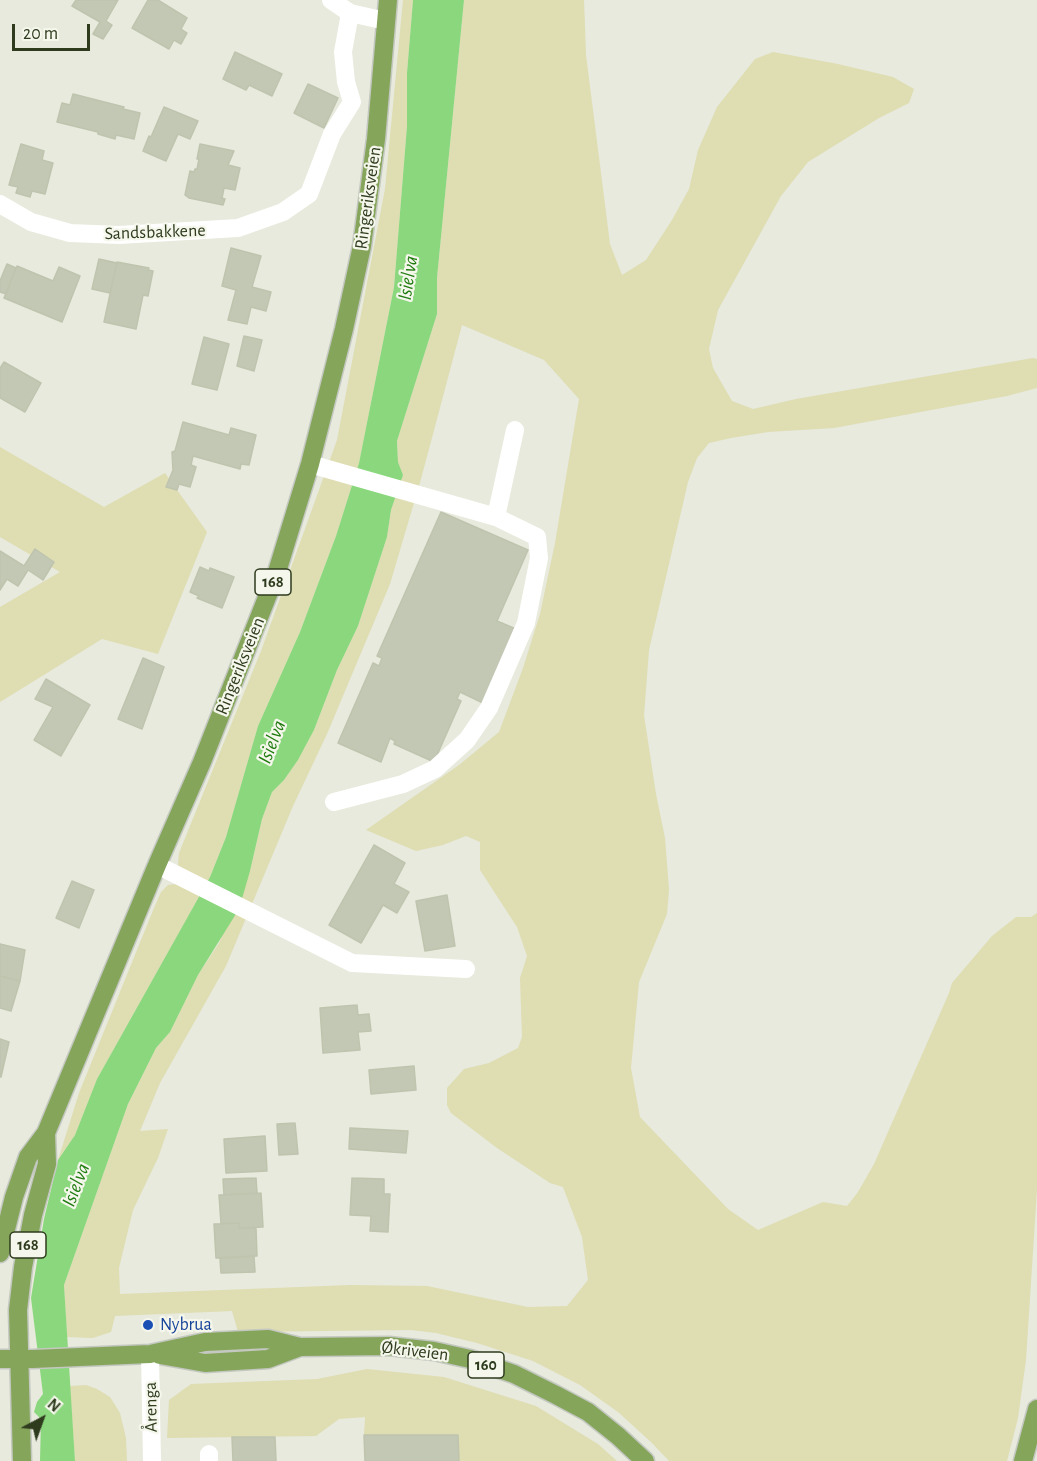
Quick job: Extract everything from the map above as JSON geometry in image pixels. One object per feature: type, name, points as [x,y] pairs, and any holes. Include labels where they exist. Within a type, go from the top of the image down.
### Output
[{"type":"main road","name":"Ringeriksveien","points":[[0,1253],[14,1197],[28,1157],[46,1132],[202,762],[277,572],[310,464],[362,246],[376,139],[387,0]]},
{"type":"main road","name":"Ringeriksveien","points":[[22,1461],[26,1359],[18,1310],[33,1215],[47,1164],[46,1132]]},
{"type":"main road","name":"Økriveien","points":[[26,1359],[150,1354],[205,1342],[268,1339],[300,1347],[389,1346],[434,1351],[470,1359],[514,1374],[588,1413],[645,1461]]},
{"type":"main road","name":"160","points":[[0,1359],[26,1359]]},
{"type":"main road","points":[[1023,1461],[1037,1409]]},
{"type":"street","points":[[331,0],[350,13],[386,21]]},
{"type":"street","name":"Sandsbakkene","points":[[0,204],[31,222],[70,233],[119,235],[238,228],[284,212],[309,194],[332,134],[352,102],[346,82],[343,52],[350,13]]},
{"type":"street","points":[[496,517],[515,430]]},
{"type":"street","points":[[310,464],[496,517],[537,537],[539,558],[526,623],[489,708],[467,740],[435,769],[425,774],[403,784],[334,802]]},
{"type":"street","points":[[157,865],[352,963],[466,969]]},
{"type":"street","name":"Årenga","points":[[150,1354],[152,1461]]},
{"type":"shaded area","points":[[403,0],[413,0],[407,73],[407,126],[394,287],[359,463],[336,536],[300,632],[258,726],[226,837],[210,877],[97,1079],[75,1135],[58,1160],[79,1093],[154,908],[161,892],[168,885],[176,884],[179,853],[261,651],[337,440],[385,189]]},
{"type":"shaded area","points":[[464,0],[584,0],[586,55],[610,244],[622,275],[646,260],[672,220],[689,189],[698,150],[717,107],[755,59],[773,52],[838,64],[893,77],[914,89],[909,103],[879,118],[808,162],[781,196],[718,310],[709,349],[713,368],[732,401],[753,409],[796,399],[1033,358],[1037,359],[1037,388],[1007,396],[834,428],[768,432],[731,438],[709,443],[697,458],[688,482],[649,650],[644,715],[665,838],[669,890],[667,914],[639,982],[631,1068],[640,1117],[728,1209],[758,1230],[823,1202],[847,1206],[874,1164],[952,983],[992,936],[1016,917],[1031,917],[1037,913],[1037,1189],[1026,1360],[1018,1418],[1007,1461],[669,1461],[618,1412],[580,1385],[533,1361],[436,1333],[411,1330],[238,1332],[232,1311],[115,1316],[111,1332],[93,1338],[67,1337],[64,1285],[128,1104],[156,1048],[170,1032],[198,975],[219,943],[250,871],[262,819],[272,792],[298,760],[314,730],[337,670],[358,626],[387,537],[391,510],[403,475],[398,462],[397,441],[437,314],[437,278]],"holes":[[[462,325],[544,360],[579,399],[555,543],[540,614],[499,732],[459,765],[366,830],[416,851],[443,845],[466,836],[480,842],[480,870],[517,927],[527,956],[520,978],[522,1037],[518,1048],[489,1063],[464,1069],[447,1088],[447,1105],[451,1113],[497,1148],[550,1183],[563,1187],[582,1237],[588,1280],[567,1306],[528,1307],[427,1286],[351,1285],[120,1294],[119,1268],[133,1210],[158,1158],[168,1129],[140,1131],[160,1083],[226,966],[390,584]]]},
{"type":"shaded area","points":[[0,447],[104,507],[165,473],[207,532],[158,654],[102,639],[0,702],[0,607],[60,572],[0,537]]},
{"type":"shaded area","points":[[367,1369],[444,1377],[536,1406],[598,1444],[617,1461],[459,1461],[458,1435],[364,1435],[365,1417],[339,1419],[316,1436],[167,1438],[169,1400],[191,1384],[317,1379]]},
{"type":"shaded area","points":[[86,1385],[110,1397],[120,1413],[126,1438],[127,1461],[75,1461],[70,1386]]},
{"type":"water","name":"Isielva","points":[[413,0],[464,0],[437,278],[437,314],[397,441],[398,462],[403,475],[391,510],[387,537],[358,626],[337,670],[314,730],[298,760],[272,792],[262,819],[239,909],[198,975],[170,1032],[156,1048],[128,1104],[64,1285],[75,1461],[40,1461],[41,1419],[34,1412],[43,1394],[31,1298],[44,1219],[58,1160],[75,1135],[97,1079],[210,877],[226,837],[258,726],[300,632],[336,536],[359,463],[394,287],[407,126],[407,73]]},
{"type":"building","points":[[76,0],[118,0],[106,21],[112,25],[103,39],[93,34],[100,22],[72,6]]},
{"type":"building","points":[[148,0],[158,0],[187,18],[181,29],[187,33],[181,44],[174,40],[169,49],[132,28]]},
{"type":"building","points":[[235,52],[282,74],[272,96],[249,85],[246,90],[223,79]]},
{"type":"building","points":[[308,84],[338,98],[324,128],[294,113]]},
{"type":"building","points":[[73,94],[140,113],[134,139],[116,135],[115,139],[98,134],[98,132],[57,122],[62,103],[70,105]]},
{"type":"building","points":[[164,107],[198,121],[190,139],[178,134],[166,161],[143,151]]},
{"type":"building","points":[[21,144],[44,151],[42,160],[53,163],[45,194],[32,191],[30,197],[16,193],[18,187],[9,185]]},
{"type":"building","points":[[200,144],[234,151],[228,165],[240,168],[235,190],[224,188],[223,205],[189,198],[185,195],[190,171],[194,172],[197,169]]},
{"type":"building","points":[[231,248],[261,256],[252,287],[271,292],[266,311],[251,307],[247,324],[228,320],[236,290],[222,286]]},
{"type":"building","points":[[99,259],[117,263],[110,293],[92,289]]},
{"type":"building","points":[[117,262],[149,268],[148,270],[153,271],[148,296],[143,295],[136,329],[104,322]]},
{"type":"building","points":[[7,264],[16,268],[6,294],[0,292],[0,281]]},
{"type":"building","points":[[17,266],[53,281],[59,267],[80,276],[62,322],[4,298]]},
{"type":"building","points":[[244,336],[262,340],[254,371],[237,366]]},
{"type":"building","points":[[204,337],[229,344],[217,390],[192,384]]},
{"type":"building","points":[[4,362],[41,383],[25,412],[0,398],[0,368]]},
{"type":"building","points":[[183,422],[229,435],[231,428],[256,435],[249,465],[241,464],[240,469],[193,456],[191,465],[196,467],[190,487],[179,484],[177,490],[166,487],[173,470],[172,452],[175,451]]},
{"type":"building","points":[[441,512],[528,550],[497,621],[516,629],[483,703],[460,692],[457,699],[461,701],[434,762],[394,744],[395,741],[390,738],[381,762],[338,743],[373,663],[379,666],[382,658],[377,656]]},
{"type":"building","points":[[35,549],[54,562],[43,580],[28,570],[18,586],[7,579],[0,590],[0,551],[24,566]]},
{"type":"building","points":[[200,567],[209,571],[210,568],[234,577],[222,608],[197,598],[199,596],[190,592]]},
{"type":"building","points":[[143,658],[164,667],[142,729],[118,719]]},
{"type":"building","points":[[46,679],[90,705],[61,756],[34,740],[53,707],[35,699]]},
{"type":"building","points":[[374,845],[405,863],[394,884],[409,892],[397,913],[383,905],[361,943],[329,925]]},
{"type":"building","points":[[72,881],[94,890],[79,928],[56,918]]},
{"type":"building","points":[[447,895],[455,946],[425,951],[416,901]]},
{"type":"building","points":[[0,944],[25,950],[20,981],[0,976]]},
{"type":"building","points":[[0,976],[20,981],[11,1011],[0,1008]]},
{"type":"building","points":[[357,1005],[358,1015],[369,1014],[371,1031],[358,1032],[360,1050],[323,1053],[320,1008]]},
{"type":"building","points":[[0,1039],[9,1042],[1,1077],[0,1077]]},
{"type":"building","points":[[414,1066],[416,1090],[371,1094],[369,1070]]},
{"type":"building","points":[[295,1123],[298,1154],[279,1155],[277,1124]]},
{"type":"building","points":[[350,1128],[408,1131],[406,1153],[349,1149]]},
{"type":"building","points":[[265,1136],[267,1171],[226,1173],[224,1139]]},
{"type":"building","points":[[256,1178],[257,1193],[224,1195],[223,1179]]},
{"type":"building","points":[[352,1178],[384,1179],[384,1194],[390,1194],[388,1232],[370,1231],[371,1216],[350,1215]]},
{"type":"building","points":[[261,1193],[263,1227],[239,1228],[239,1223],[221,1224],[219,1195]]},
{"type":"building","points":[[239,1223],[239,1228],[256,1228],[257,1256],[216,1258],[214,1224]]},
{"type":"building","points":[[254,1256],[255,1272],[221,1273],[220,1258]]},
{"type":"building","points":[[364,1435],[458,1435],[459,1461],[365,1461]]},
{"type":"building","points":[[232,1437],[275,1437],[276,1461],[233,1461]]},
{"type":"place","name":"Nybrua","points":[[148,1325]]}]
